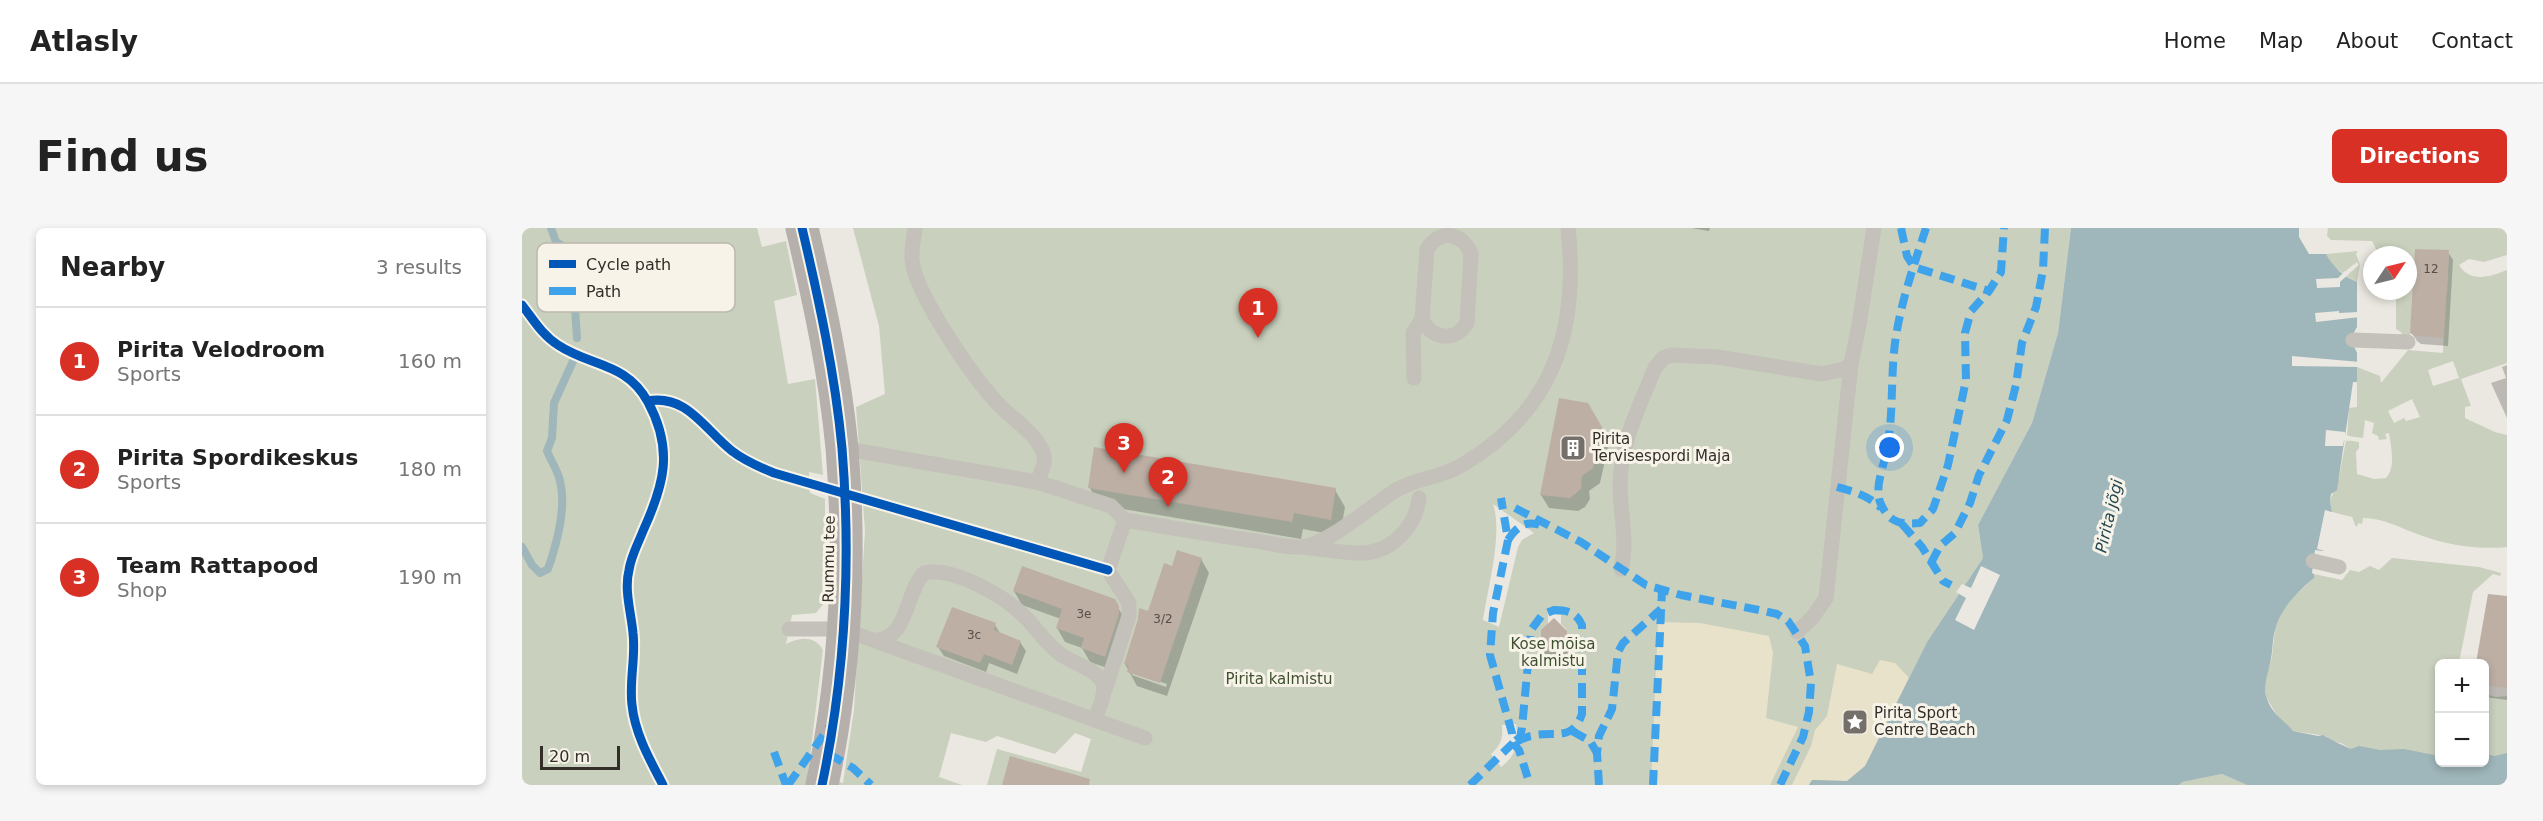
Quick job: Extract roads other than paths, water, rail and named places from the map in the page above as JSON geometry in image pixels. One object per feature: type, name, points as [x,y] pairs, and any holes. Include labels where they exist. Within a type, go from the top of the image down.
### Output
[{"type":"main road","name":"Rummu tee","points":[[802,228],[830,363],[842,448],[845,536],[842,629],[834,721],[822,785]]},
{"type":"lane","points":[[915,228],[912,261],[926,298],[979,380],[1037,442],[1043,453],[1044,464],[1037,482]]},
{"type":"lane","points":[[1302,547],[1331,535],[1404,486],[1460,467],[1490,448],[1514,428],[1547,381],[1564,339],[1571,271],[1568,228]]},
{"type":"lane","points":[[1797,632],[1812,618],[1826,598],[1851,364],[1874,228]]},
{"type":"lane","points":[[1414,378],[1413,333],[1422,319],[1427,249],[1444,235],[1456,236],[1466,244],[1471,254],[1467,324],[1456,334],[1442,336],[1430,330],[1422,319]]},
{"type":"lane","points":[[2353,340],[2408,342]]},
{"type":"lane","points":[[1621,569],[1624,546],[1620,486],[1624,444],[1655,368],[1663,358],[1671,355],[1717,357],[1822,374],[1844,369],[1851,364]]},
{"type":"lane","points":[[842,448],[1037,482],[1111,506],[1125,520],[1302,547],[1360,553],[1380,549],[1396,540],[1411,524],[1418,509],[1419,498]]},
{"type":"lane","points":[[1095,720],[1129,616],[1129,603],[1108,570],[1125,520]]},
{"type":"lane","points":[[2313,561],[2339,567]]},
{"type":"lane","points":[[877,640],[891,636],[900,624],[918,579],[924,573],[939,571],[978,586],[1007,602],[1023,615],[1060,654],[1098,677],[1105,690]]},
{"type":"lane","points":[[789,629],[842,629],[1145,738]]},
{"type":"water","name":"Pirita jõgi","points":[[2071,228],[2299,228],[2299,237],[2309,254],[2326,254],[2339,271],[2357,282],[2357,327],[2352,336],[2357,353],[2357,382],[2353,382],[2337,490],[2331,494],[2332,512],[2323,551],[2315,550],[2312,573],[2314,578],[2290,601],[2278,622],[2266,681],[2266,694],[2272,709],[2293,731],[2323,735],[2351,749],[2359,746],[2380,750],[2404,749],[2435,755],[2435,767],[2489,767],[2489,755],[2507,753],[2507,785],[2247,785],[2222,774],[2182,782],[2179,785],[1809,785],[1812,780],[1847,781],[1865,766],[1927,642],[1983,558],[1978,525],[2032,423],[2058,333]]},
{"type":"waterway","points":[[551,228],[558,243]]},
{"type":"waterway","points":[[575,312],[577,338]]},
{"type":"waterway","points":[[522,547],[532,565],[540,573],[548,569],[558,537],[562,514],[562,491],[559,477],[547,451],[552,438],[554,403],[574,359]]},
{"type":"place","name":"Pirita Velodroom","points":[[1258,338]]},
{"type":"place","name":"Pirita Tervisespordi Maja","points":[[1573,448]]},
{"type":"place","name":"Team Rattapood","points":[[1124,473]]},
{"type":"place","name":"Pirita Spordikeskus","points":[[1168,507]]},
{"type":"place","name":"Pirita Sport Centre Beach","points":[[1855,722]]},
{"type":"park label","name":"Kose mõisa kalmistu","points":[[1553,652]]},
{"type":"park label","name":"Pirita kalmistu","points":[[1279,679]]}]
